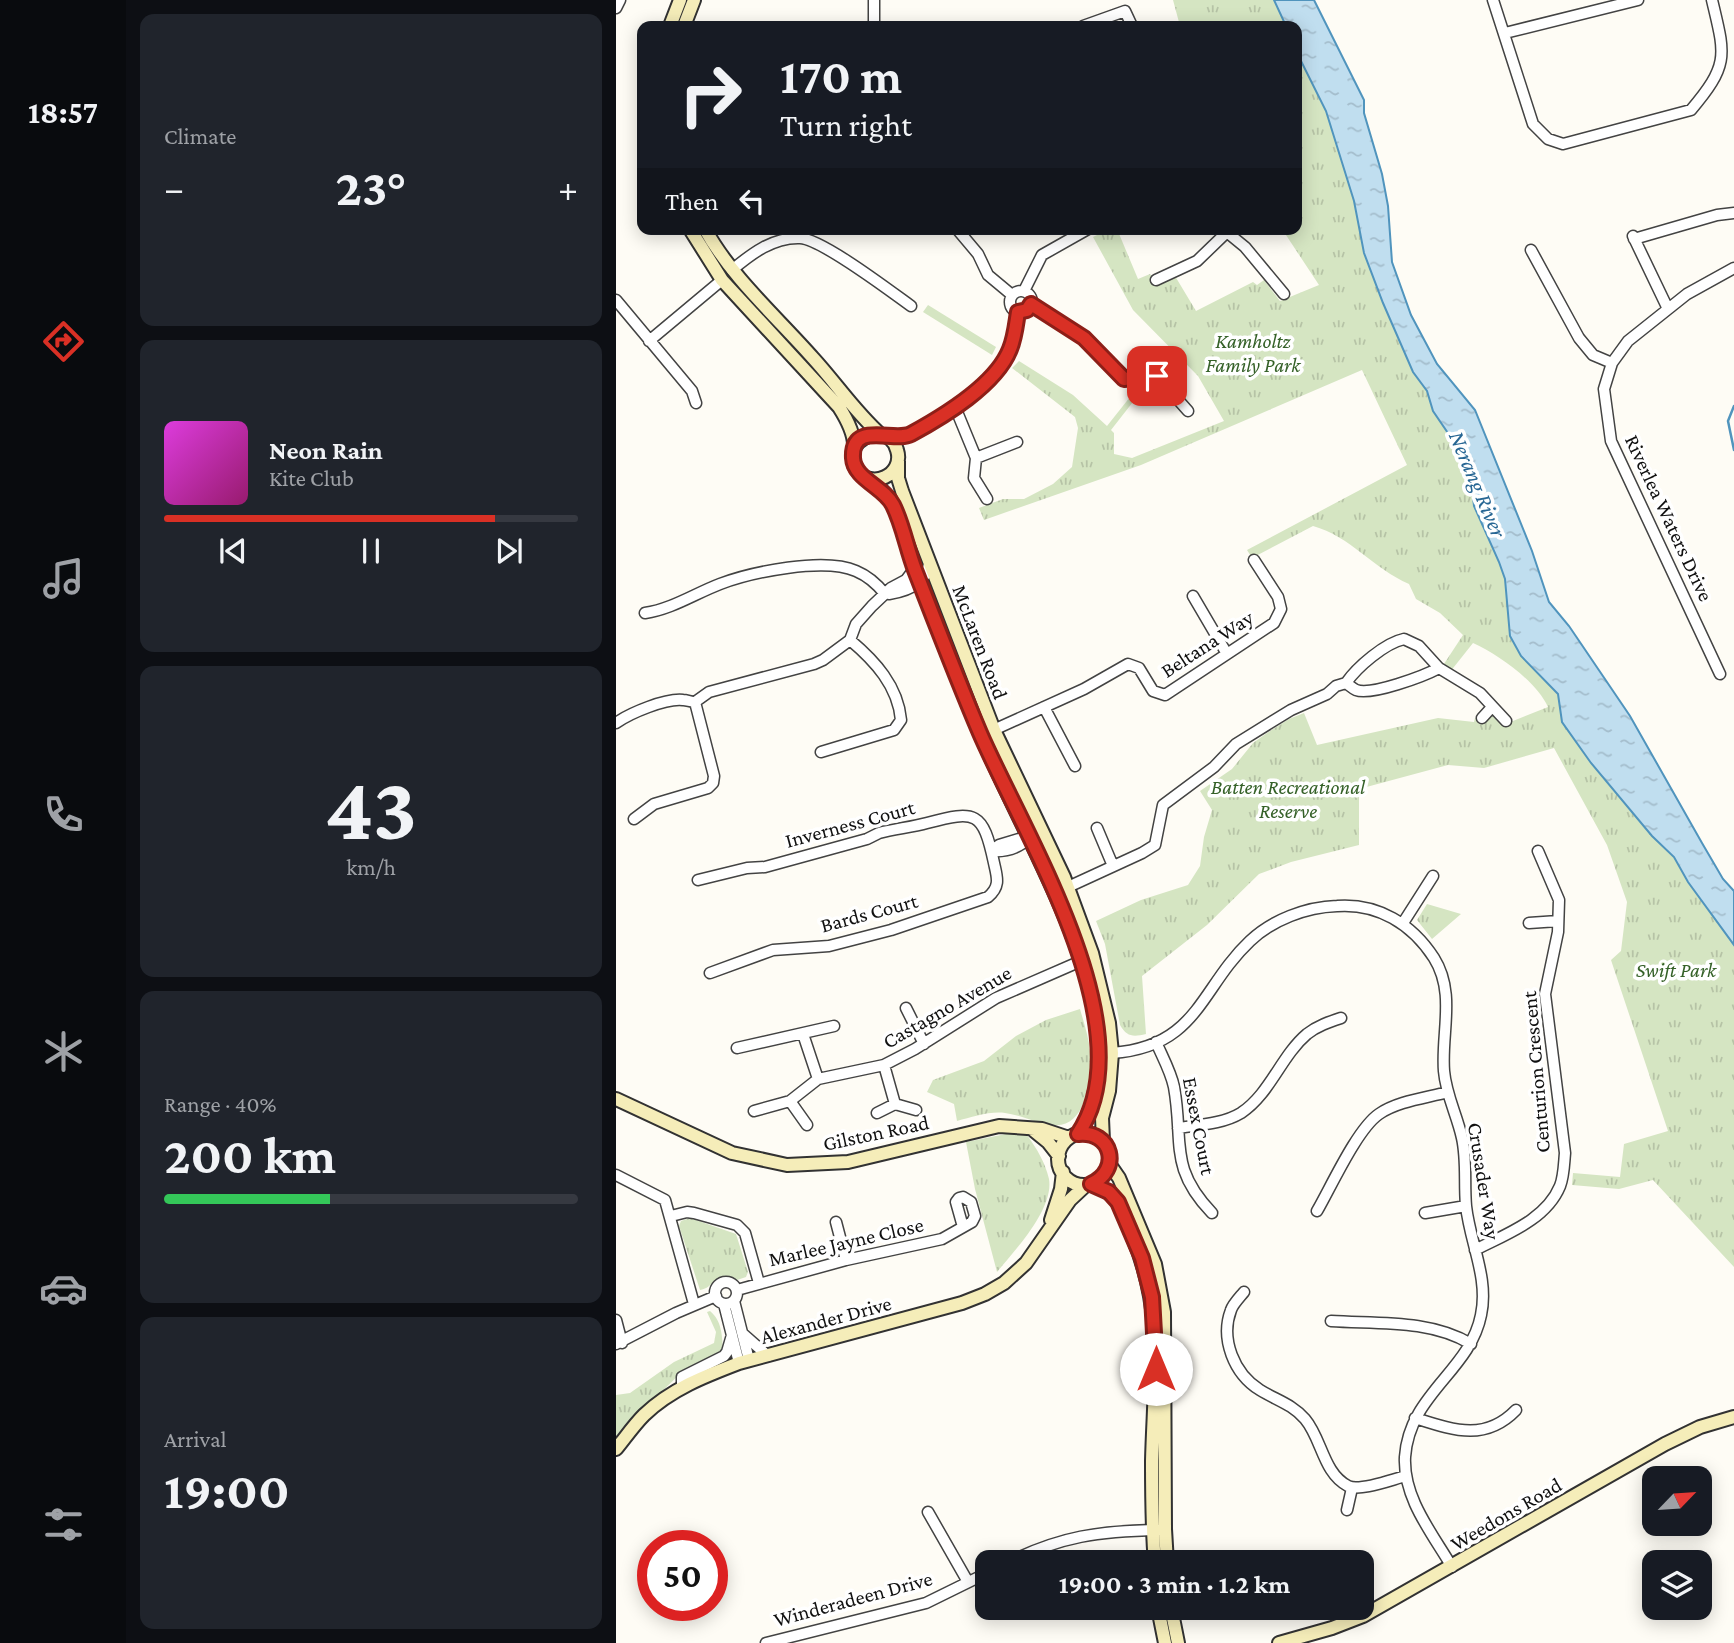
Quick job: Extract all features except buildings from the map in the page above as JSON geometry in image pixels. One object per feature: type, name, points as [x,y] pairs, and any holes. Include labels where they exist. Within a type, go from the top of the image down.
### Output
[{"type":"main road","points":[[672,21],[680,0]]},
{"type":"main road","points":[[686,21],[694,0]]},
{"type":"main road","points":[[695,235],[727,275],[833,399],[844,415],[855,447],[853,464],[865,478],[886,478],[896,468],[898,458],[895,444],[864,421],[831,378],[727,275],[708,235]]},
{"type":"main road","points":[[855,447],[866,436],[883,435]]},
{"type":"main road","name":"McLaren Road","points":[[898,458],[898,478],[902,491],[994,730],[1068,887],[1088,940],[1101,985],[1112,1053],[1109,1091],[1102,1118],[1103,1142]]},
{"type":"main road","name":"McLaren Road","points":[[865,478],[884,491],[893,504],[920,583],[981,735],[1064,914],[1081,961],[1096,1016],[1100,1061],[1093,1108],[1074,1136]]},
{"type":"main road","name":"Gilston Road","points":[[616,1099],[724,1150],[787,1165],[848,1162],[986,1128],[1012,1125],[1074,1136]]},
{"type":"main road","points":[[1029,1127],[1048,1142],[1059,1156],[1063,1172],[1073,1182],[1089,1184],[1109,1192],[1118,1202],[1142,1258],[1152,1297],[1156,1345],[1159,1530],[1164,1550]]},
{"type":"main road","points":[[1059,1156],[1064,1143],[1074,1136],[1092,1134],[1103,1142],[1109,1152],[1110,1165],[1119,1178],[1155,1264],[1164,1312],[1157,1550]]},
{"type":"main road","points":[[1089,1184],[1103,1177],[1110,1165]]},
{"type":"main road","name":"Alexander Drive","points":[[1046,1234],[1061,1189],[1063,1172]]},
{"type":"main road","name":"Alexander Drive","points":[[616,1449],[644,1415],[682,1387],[704,1376],[744,1362],[962,1303],[985,1294],[1015,1274],[1034,1253],[1070,1200],[1089,1184]]},
{"type":"main road","name":"Weedons Road","points":[[1279,1643],[1294,1641],[1363,1616],[1670,1442],[1700,1427],[1734,1417]]},
{"type":"main road","points":[[1160,1620],[1165,1643]]},
{"type":"main road","points":[[1173,1620],[1178,1643]]},
{"type":"street","points":[[616,8],[620,0]]},
{"type":"street","points":[[874,0],[874,21]]},
{"type":"street","points":[[1493,0],[1534,124],[1548,139],[1563,144],[1691,110],[1722,64],[1723,46],[1712,0]]},
{"type":"street","points":[[1506,33],[1630,1]]},
{"type":"street","points":[[1097,21],[1125,11],[1130,21]]},
{"type":"street","points":[[1668,309],[1634,238],[1717,215],[1734,213]]},
{"type":"street","points":[[962,235],[978,254],[988,275],[1012,295]]},
{"type":"street","points":[[1012,295],[1024,291],[1042,255],[1077,235]]},
{"type":"street","points":[[1156,280],[1197,261],[1221,235]]},
{"type":"street","points":[[1230,235],[1245,247],[1284,294]]},
{"type":"street","points":[[649,341],[761,248],[789,238],[803,238],[863,272],[911,306]]},
{"type":"street","points":[[1531,250],[1579,338],[1594,355],[1612,363]]},
{"type":"street","name":"Riverlea Waters Drive","points":[[1720,674],[1611,441],[1604,389],[1612,363],[1628,341],[1686,294],[1734,268]]},
{"type":"street","points":[[1018,312],[1027,310],[1031,304],[1030,296],[1024,291]]},
{"type":"street","points":[[1012,295],[1010,305],[1018,312]]},
{"type":"street","points":[[616,300],[692,391],[696,403]]},
{"type":"street","points":[[1031,304],[1084,338],[1124,379],[1157,376],[1188,411]]},
{"type":"street","points":[[898,458],[908,436],[955,407],[998,368],[1010,349],[1018,312]]},
{"type":"street","points":[[955,407],[976,458],[974,478],[987,499]]},
{"type":"street","points":[[883,435],[908,436]]},
{"type":"street","points":[[976,458],[1017,442]]},
{"type":"street","name":"Beltana Way","points":[[981,735],[1084,689],[1128,664],[1139,667],[1153,691],[1165,695],[1274,624],[1281,609],[1278,597],[1254,560]]},
{"type":"street","points":[[885,594],[920,583],[929,564]]},
{"type":"street","points":[[645,614],[661,611],[720,584],[756,573],[794,567],[842,567],[856,571],[874,582],[885,594]]},
{"type":"street","points":[[616,723],[638,711],[681,700],[695,702],[709,692],[819,662],[850,640],[856,624],[915,568]]},
{"type":"street","points":[[1193,596],[1227,654]]},
{"type":"street","points":[[1068,887],[1155,845],[1163,805],[1214,767],[1236,744],[1291,710],[1346,683],[1356,669],[1396,640],[1404,639],[1419,646],[1439,668],[1480,693],[1506,721]]},
{"type":"street","points":[[821,752],[890,732],[900,724],[900,711],[885,676],[872,659],[850,640]]},
{"type":"street","points":[[1346,683],[1356,690],[1366,691],[1422,678],[1439,668]]},
{"type":"street","points":[[634,819],[654,804],[708,789],[713,783],[715,776],[695,702]]},
{"type":"street","points":[[1482,718],[1492,706]]},
{"type":"street","points":[[1044,707],[1075,766]]},
{"type":"street","name":"Inverness Court","points":[[698,880],[747,867],[765,866],[867,839],[879,833],[961,814],[979,822],[992,851]]},
{"type":"street","points":[[1097,828],[1113,866]]},
{"type":"street","points":[[992,851],[1021,845],[1042,832]]},
{"type":"street","name":"Centurion Crescent","points":[[1475,1250],[1531,1221],[1550,1203],[1560,1185],[1564,1153],[1545,994],[1558,921],[1559,900],[1538,850]]},
{"type":"street","name":"Bards Court","points":[[710,973],[773,950],[829,946],[891,930],[981,900],[994,892],[997,886],[992,851]]},
{"type":"street","points":[[1403,923],[1433,876]]},
{"type":"street","name":"Crusader Way","points":[[1112,1053],[1156,1042],[1171,1034],[1189,1020],[1249,942],[1279,921],[1293,915],[1336,906],[1362,907],[1403,923],[1435,960],[1445,987],[1447,1015],[1443,1051],[1447,1092],[1462,1136],[1466,1164],[1466,1206],[1483,1296],[1479,1324],[1471,1344],[1432,1391],[1415,1418],[1407,1443],[1406,1476],[1417,1508],[1452,1567]]},
{"type":"street","points":[[1529,923],[1558,921]]},
{"type":"street","name":"Castagno Avenue","points":[[754,1111],[790,1101],[818,1079],[884,1065],[924,1044],[996,998],[1081,961]]},
{"type":"street","points":[[905,1008],[924,1044]]},
{"type":"street","points":[[1178,1128],[1223,1121],[1241,1113],[1259,1096],[1302,1039],[1319,1026],[1341,1017]]},
{"type":"street","points":[[737,1048],[834,1026]]},
{"type":"street","points":[[803,1034],[818,1079]]},
{"type":"street","name":"Essex Court","points":[[1156,1042],[1174,1085],[1178,1147],[1188,1182],[1195,1195],[1212,1213]]},
{"type":"street","points":[[884,1065],[895,1104]]},
{"type":"street","points":[[1317,1211],[1364,1129],[1378,1114],[1396,1106],[1447,1092]]},
{"type":"street","points":[[790,1101],[807,1125]]},
{"type":"street","points":[[877,1113],[895,1104],[916,1110]]},
{"type":"street","points":[[616,1175],[660,1196],[667,1203],[694,1304]]},
{"type":"street","points":[[1425,1213],[1466,1206]]},
{"type":"street","points":[[671,1216],[694,1213],[737,1225],[745,1233],[759,1283]]},
{"type":"street","points":[[836,1222],[846,1260]]},
{"type":"street","name":"Marlee Jayne Close","points":[[737,1290],[846,1260],[942,1240],[963,1227]]},
{"type":"street","points":[[716,1296],[717,1287],[723,1283],[731,1283],[737,1290],[737,1296],[729,1303]]},
{"type":"street","points":[[1244,1292],[1231,1309],[1228,1337],[1230,1353],[1239,1371],[1258,1389],[1290,1404],[1307,1421],[1330,1469],[1342,1482],[1352,1488],[1361,1488],[1406,1476]]},
{"type":"street","points":[[616,1320],[619,1343],[694,1304],[716,1296],[729,1303],[744,1362]]},
{"type":"street","points":[[1331,1321],[1433,1328],[1471,1344]]},
{"type":"street","points":[[737,1334],[768,1356]]},
{"type":"street","points":[[682,1387],[682,1377],[724,1356],[737,1334]]},
{"type":"street","points":[[1415,1418],[1454,1429],[1474,1431],[1499,1424],[1516,1410]]},
{"type":"street","points":[[1347,1510],[1352,1488]]},
{"type":"street","points":[[928,1512],[968,1582]]},
{"type":"street","points":[[1036,1550],[1059,1540],[1085,1535],[1159,1530]]},
{"type":"street","name":"Winderadeen Drive","points":[[766,1643],[926,1603],[975,1579]]},
{"type":"green space","points":[[1173,0],[1274,0],[1284,21],[1179,21]]},
{"type":"green space","points":[[1302,63],[1326,111],[1354,201],[1364,253],[1383,303],[1413,372],[1427,391],[1433,411],[1452,439],[1471,479],[1474,506],[1505,579],[1510,636],[1521,656],[1558,694],[1562,722],[1591,763],[1652,836],[1674,857],[1688,882],[1734,945],[1734,1267],[1653,1180],[1619,1189],[1572,1185],[1573,1173],[1620,1177],[1624,1144],[1668,1131],[1611,960],[1621,951],[1627,902],[1607,845],[1554,748],[1484,768],[1448,765],[1359,789],[1359,845],[1291,862],[1259,874],[1207,925],[1142,976],[1146,1034],[1131,1035],[1120,1025],[1105,944],[1096,921],[1141,900],[1188,885],[1200,866],[1204,837],[1212,810],[1200,791],[1232,769],[1253,743],[1289,719],[1304,713],[1317,745],[1438,718],[1474,722],[1475,718],[1482,722],[1488,716],[1493,716],[1503,725],[1548,707],[1526,678],[1494,654],[1473,643],[1450,672],[1442,667],[1463,635],[1440,613],[1416,599],[1409,584],[1384,570],[1339,537],[1313,526],[1252,558],[1247,550],[1407,465],[1362,370],[1141,465],[984,520],[979,508],[1003,499],[1024,499],[1053,484],[1072,467],[1078,428],[1075,417],[1012,368],[1019,361],[1073,395],[1107,426],[1130,397],[1128,388],[1139,380],[1147,384],[1111,430],[1114,433],[1114,454],[1132,458],[1224,421],[1198,376],[1133,310],[1093,237],[1120,235],[1138,279],[1150,274],[1157,284],[1175,276],[1196,311],[1253,282],[1257,285],[1264,280],[1280,301],[1319,285],[1286,235],[1302,235]]},
{"type":"green space","points":[[928,305],[996,347],[992,355],[923,312]]},
{"type":"green space","points":[[1427,904],[1461,914],[1432,939],[1417,920]]},
{"type":"green space","points":[[1080,1009],[1089,1047],[1090,1074],[1080,1110],[1073,1119],[1064,1124],[1047,1124],[999,1113],[957,1121],[954,1104],[927,1092],[933,1080],[984,1061],[1016,1036],[1046,1020]]},
{"type":"green space","points":[[1011,1133],[1027,1135],[1034,1145],[1049,1179],[1049,1191],[1046,1203],[1032,1228],[997,1272],[975,1189],[966,1142]]},
{"type":"green space","points":[[690,1218],[736,1234],[748,1272],[746,1277],[737,1280],[720,1277],[700,1290],[679,1226],[681,1221]]},
{"type":"green space","points":[[710,1311],[719,1324],[723,1350],[718,1355],[684,1370],[616,1436],[616,1395],[630,1393],[674,1362],[714,1343],[716,1332],[707,1312]]},
{"type":"water","name":"Nerang River","points":[[1274,0],[1314,0],[1364,100],[1364,113],[1382,174],[1388,206],[1392,262],[1411,315],[1437,364],[1475,410],[1532,551],[1549,602],[1569,626],[1630,716],[1723,879],[1734,891],[1734,945],[1688,882],[1674,857],[1652,836],[1591,763],[1562,722],[1558,694],[1521,656],[1510,636],[1505,579],[1474,506],[1471,479],[1452,439],[1433,411],[1427,391],[1413,372],[1364,253],[1354,201],[1326,111],[1302,63],[1302,21],[1284,21]]},
{"type":"waterway","points":[[1734,406],[1728,421],[1734,450]]},
{"type":"route","points":[[1156,1369],[1152,1297],[1142,1258],[1118,1202],[1109,1192],[1091,1184],[1103,1177],[1107,1171],[1110,1165],[1109,1152],[1098,1137],[1078,1134],[1093,1108],[1100,1069],[1097,1026],[1081,961],[1052,886],[980,733],[915,568],[893,504],[884,491],[856,469],[853,452],[859,441],[866,436],[908,436],[955,407],[979,388],[998,368],[1010,349],[1018,312],[1027,310],[1031,304],[1084,338],[1124,379],[1157,376]]},
{"type":"park label","name":"Kamholtz Family Park","points":[[1253,353]]},
{"type":"park label","name":"Batten Recreational Reserve","points":[[1288,799]]},
{"type":"park label","name":"Swift Park","points":[[1676,970]]}]
